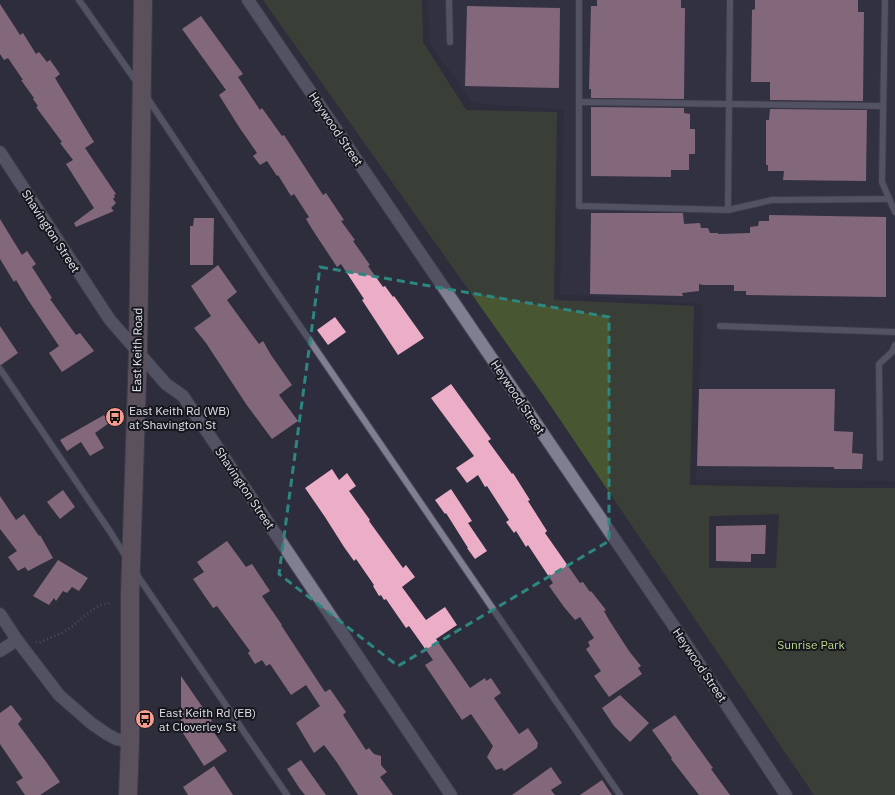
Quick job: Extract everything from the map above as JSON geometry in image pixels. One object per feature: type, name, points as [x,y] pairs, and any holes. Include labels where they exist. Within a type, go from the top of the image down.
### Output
[{"type":"main road","name":"East Keith Road","points":[[128,795],[130,742],[130,595],[138,351],[143,0]]},
{"type":"street","name":"Heywood Street","points":[[248,0],[684,641],[786,795]]},
{"type":"street","name":"Shavington Street","points":[[0,152],[110,320],[166,384],[183,396],[451,795]]},
{"type":"street","points":[[0,614],[17,640],[59,695],[91,723],[116,739],[130,742]]},
{"type":"street","points":[[0,651],[17,640]]},
{"type":"lane","points":[[79,0],[620,795]]},
{"type":"lane","points":[[449,0],[450,42]]},
{"type":"lane","points":[[579,0],[579,206],[728,210],[772,200],[889,199]]},
{"type":"lane","points":[[728,210],[730,0]]},
{"type":"lane","points":[[885,0],[882,182],[895,212]]},
{"type":"lane","points":[[579,102],[883,106]]},
{"type":"lane","points":[[720,326],[895,332]]},
{"type":"lane","points":[[880,458],[879,364],[892,352],[895,345]]},
{"type":"lane","points":[[0,369],[287,795]]},
{"type":"path","points":[[17,640],[38,643],[62,633],[100,605],[110,603]]},
{"type":"highlighted area","points":[[320,267],[609,317],[609,541],[398,666],[279,574]]},
{"type":"shaded area","points":[[427,0],[895,0],[895,481],[696,480],[703,304],[560,294],[564,110],[472,103],[430,43]]},
{"type":"green space","name":"Sunrise Park","points":[[263,0],[422,0],[423,42],[466,110],[557,112],[554,300],[694,306],[690,485],[895,488],[895,795],[814,795],[546,399]],"holes":[[[779,514],[776,568],[709,568],[709,516]]]},
{"type":"building","points":[[597,0],[681,0],[681,8],[685,8],[684,99],[591,98],[591,89],[589,89],[591,6],[597,6]]},
{"type":"building","points":[[755,0],[858,0],[858,12],[864,12],[863,101],[770,100],[770,82],[751,82],[752,10],[755,9]]},
{"type":"building","points":[[0,4],[20,35],[23,33],[36,54],[39,52],[47,62],[50,60],[60,74],[55,78],[94,142],[85,148],[116,194],[114,195],[115,197],[113,199],[116,203],[111,208],[114,211],[76,227],[74,223],[94,208],[66,164],[73,160],[60,143],[62,142],[36,107],[38,106],[33,99],[34,98],[8,58],[4,60],[0,54]]},
{"type":"building","points":[[467,6],[560,8],[559,88],[465,86]]},
{"type":"building","points":[[201,16],[243,74],[238,77],[260,110],[262,108],[282,136],[284,135],[323,195],[326,193],[344,220],[341,221],[355,240],[353,241],[370,265],[368,266],[383,287],[385,286],[393,297],[394,296],[424,338],[398,355],[362,300],[364,299],[341,264],[337,267],[312,229],[306,219],[309,217],[294,194],[291,196],[267,161],[260,165],[253,156],[257,153],[219,95],[226,90],[182,29]]},
{"type":"building","points":[[591,107],[684,108],[684,113],[690,114],[690,129],[695,129],[695,154],[689,154],[689,170],[671,170],[671,177],[591,176]]},
{"type":"building","points":[[770,109],[867,110],[866,181],[783,180],[784,171],[768,171],[768,165],[766,165],[766,120],[769,120]]},
{"type":"building","points":[[591,213],[683,213],[684,224],[700,223],[701,228],[708,228],[710,233],[718,234],[750,233],[750,227],[758,226],[759,221],[769,221],[769,215],[886,217],[886,297],[746,295],[746,291],[734,291],[734,285],[699,284],[699,291],[682,293],[683,296],[590,294]]},
{"type":"building","points":[[194,218],[214,218],[213,265],[190,265],[190,226],[193,226]]},
{"type":"building","points":[[0,219],[22,255],[27,251],[36,264],[32,267],[52,298],[50,299],[76,335],[80,333],[94,351],[62,372],[49,353],[59,346],[16,280],[14,282],[0,259]]},
{"type":"building","points":[[218,265],[237,292],[227,300],[259,344],[263,341],[292,385],[279,395],[298,421],[272,439],[194,328],[211,316],[191,286]]},
{"type":"building","points":[[335,317],[346,332],[328,345],[317,330]]},
{"type":"building","points":[[0,326],[18,353],[1,365],[0,365]]},
{"type":"building","points":[[451,384],[491,439],[488,441],[512,474],[513,473],[530,500],[528,501],[547,531],[545,533],[580,583],[583,582],[606,610],[604,611],[609,620],[629,651],[641,666],[638,668],[642,674],[609,697],[594,676],[601,671],[586,649],[590,646],[588,642],[594,638],[580,617],[575,620],[564,607],[549,586],[553,583],[528,545],[526,547],[516,531],[514,533],[506,522],[509,520],[478,475],[467,483],[456,468],[474,456],[431,398]]},
{"type":"building","points":[[699,389],[835,389],[834,431],[853,432],[852,453],[863,454],[862,469],[834,469],[834,467],[697,466]]},
{"type":"building","points":[[104,415],[109,423],[95,433],[104,448],[90,456],[81,442],[67,451],[60,440]]},
{"type":"building","points":[[332,469],[339,480],[347,473],[356,486],[349,491],[403,568],[406,565],[415,577],[402,587],[426,620],[445,607],[457,625],[436,639],[470,688],[485,678],[486,681],[491,678],[501,693],[494,698],[519,734],[528,728],[538,743],[537,748],[504,771],[502,768],[496,770],[487,757],[493,746],[471,714],[462,720],[425,665],[433,660],[409,626],[406,628],[386,599],[384,600],[381,595],[379,596],[373,586],[374,585],[356,559],[354,561],[344,547],[305,488]]},
{"type":"building","points":[[451,489],[472,521],[468,523],[487,551],[475,559],[446,513],[445,514],[435,500]]},
{"type":"building","points":[[63,490],[75,507],[60,519],[47,502]]},
{"type":"building","points":[[0,496],[16,520],[24,514],[39,536],[40,535],[53,558],[28,571],[25,567],[18,571],[8,557],[17,551],[0,529]]},
{"type":"building","points":[[766,525],[765,554],[751,554],[751,562],[716,561],[716,526]]},
{"type":"building","points":[[227,541],[246,567],[252,564],[270,591],[262,596],[325,692],[330,689],[346,712],[343,715],[366,750],[369,748],[374,754],[381,756],[381,765],[387,772],[380,777],[393,795],[358,795],[324,745],[314,753],[296,723],[320,706],[306,685],[291,695],[270,664],[266,666],[262,660],[255,664],[248,653],[250,651],[217,606],[213,608],[193,579],[204,572],[197,562]]},
{"type":"building","points":[[58,560],[88,578],[79,591],[72,587],[67,593],[63,591],[56,601],[54,598],[49,605],[33,596]]},
{"type":"building","points":[[181,676],[212,721],[208,724],[227,751],[204,766],[181,730]]},
{"type":"building","points":[[620,695],[649,723],[630,742],[614,726],[602,708]]},
{"type":"building","points":[[11,705],[22,719],[18,724],[60,782],[40,795],[25,795],[16,782],[23,778],[0,744],[0,713]]},
{"type":"building","points":[[675,715],[713,768],[711,769],[730,795],[699,795],[671,759],[672,758],[652,730]]},
{"type":"building","points":[[301,760],[326,795],[305,795],[300,789],[287,769]]},
{"type":"building","points":[[214,766],[233,795],[188,795],[183,787]]},
{"type":"building","points":[[551,767],[562,783],[551,790],[555,795],[512,795]]},
{"type":"building","points":[[602,780],[612,795],[580,795]]},
{"type":"place","name":"East Keith Rd (WB) at Shavington St","points":[[115,417]]},
{"type":"place","name":"East Keith Rd (EB) at Cloverley St","points":[[145,719]]}]
